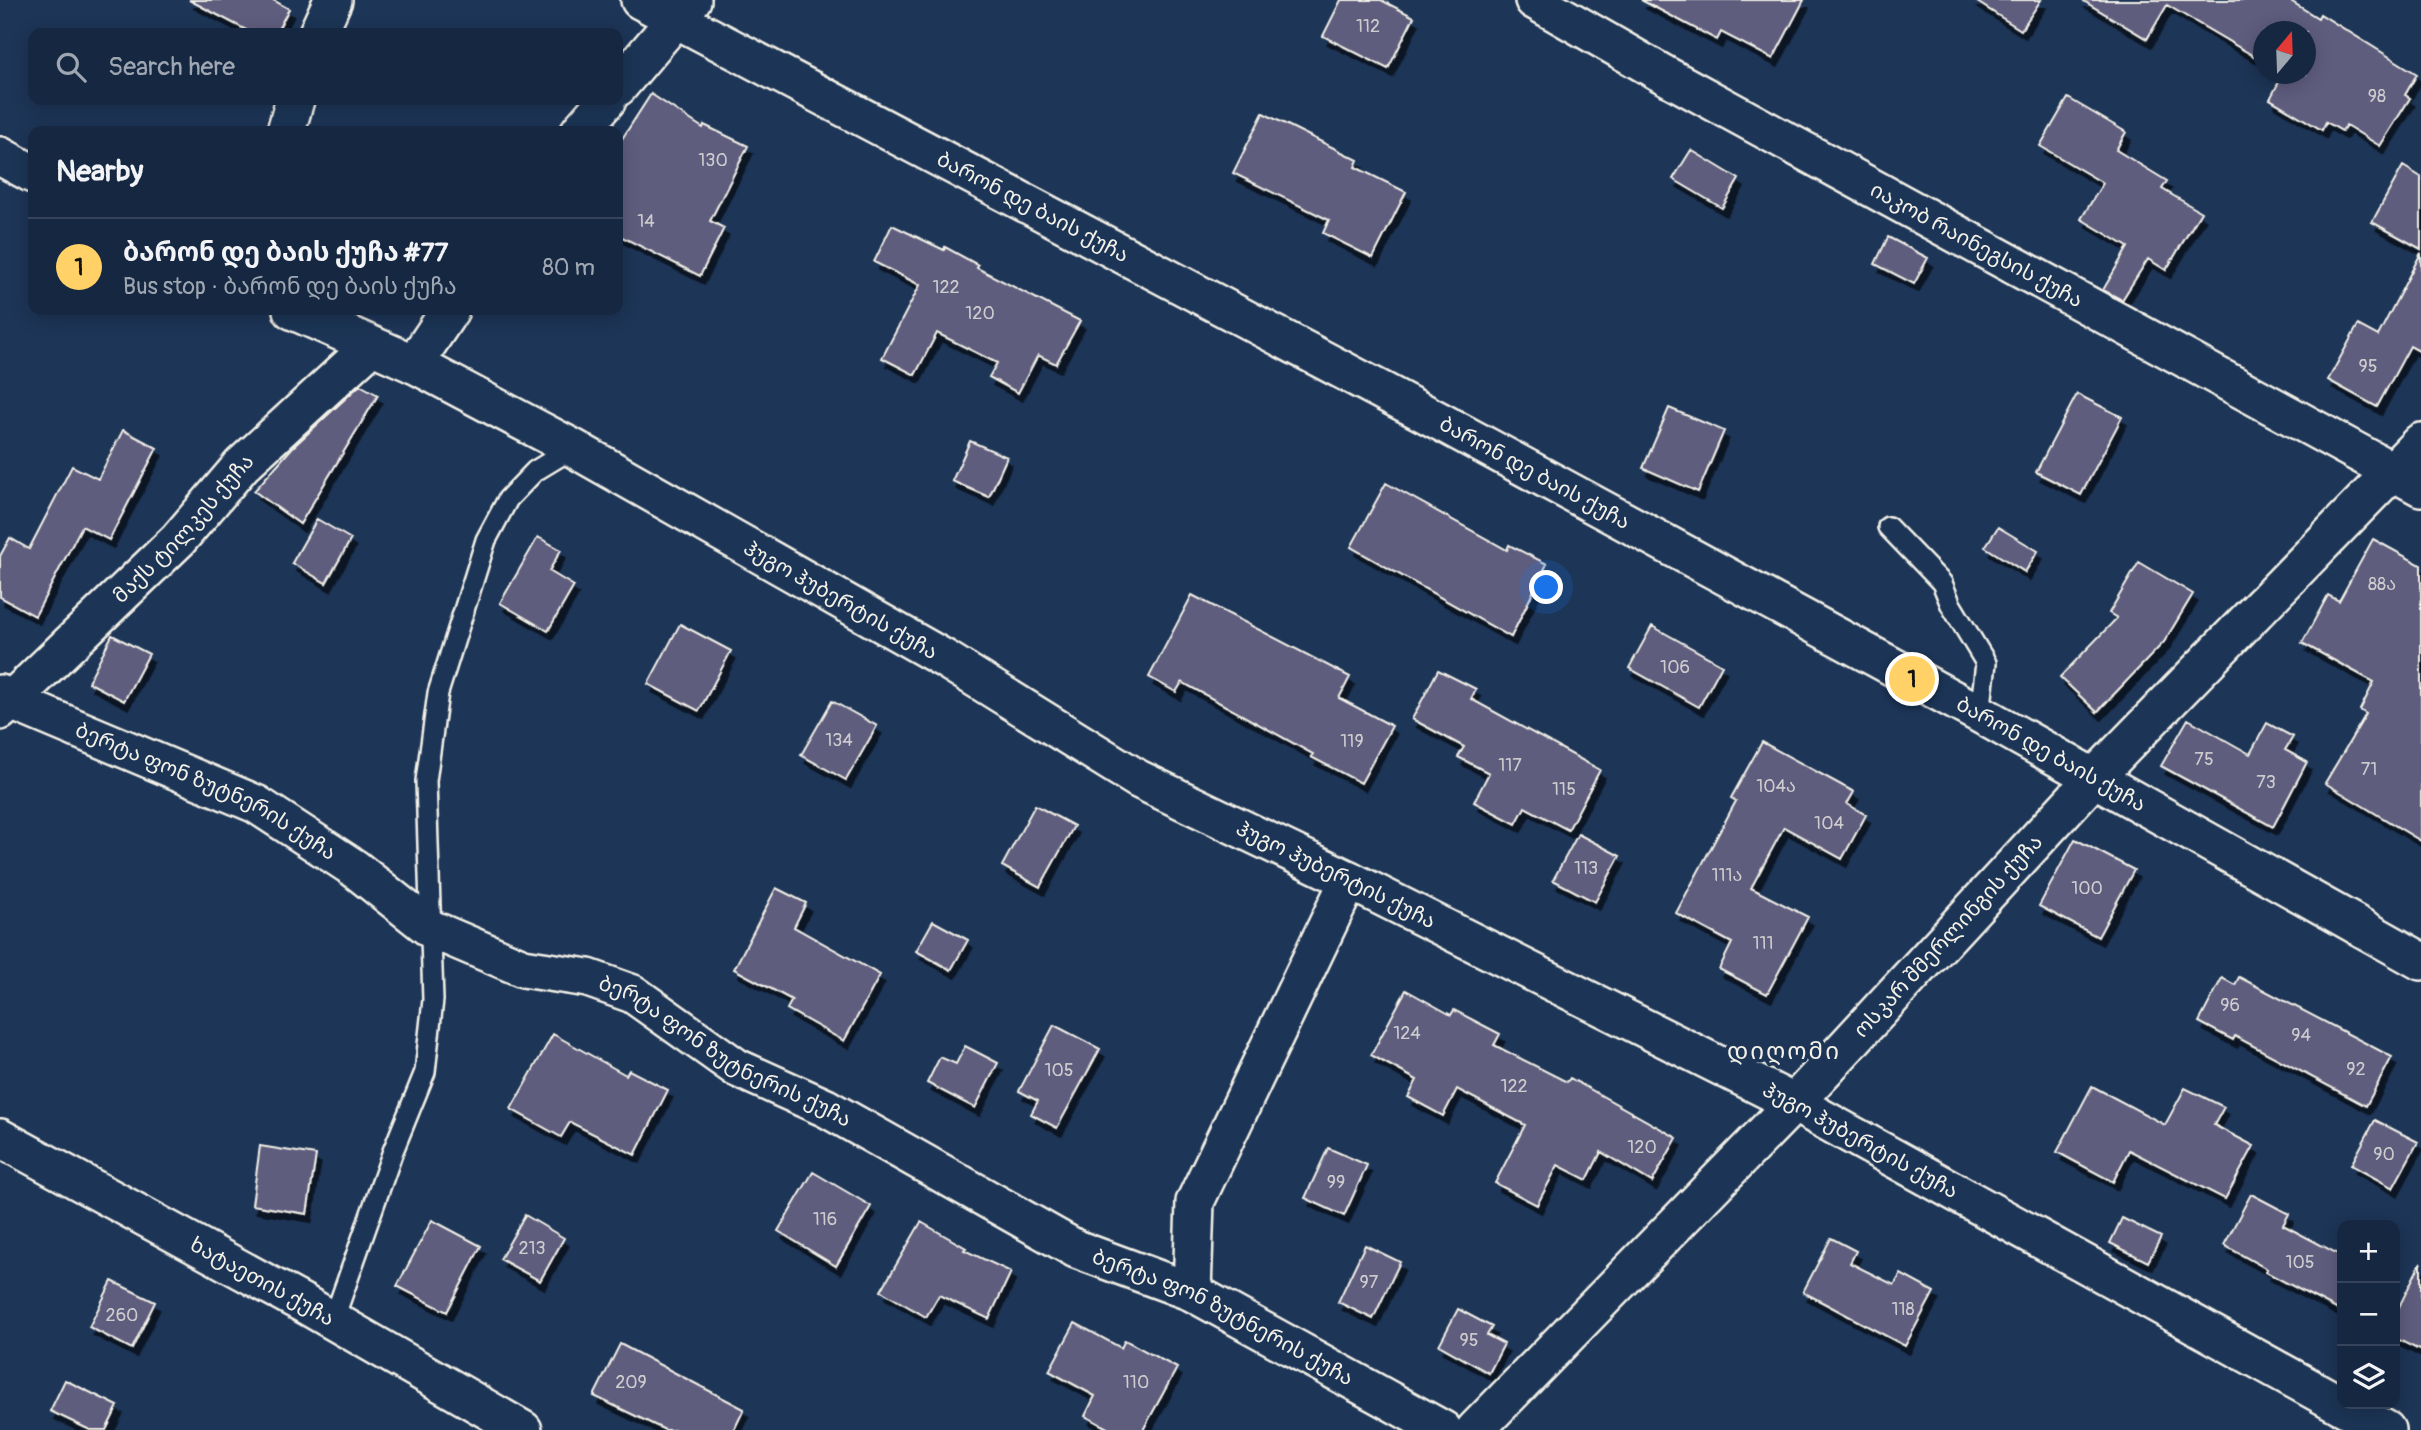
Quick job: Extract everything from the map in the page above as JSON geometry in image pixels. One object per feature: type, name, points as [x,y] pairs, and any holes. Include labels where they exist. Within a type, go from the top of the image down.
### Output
[{"type":"street","points":[[320,28],[333,0]]},
{"type":"street","name":"ბარონ დე ბაის ქუჩა","points":[[640,0],[683,10],[1980,714],[2092,780],[2421,961]]},
{"type":"street","name":"იაკობ რაინეგსის ქუჩა","points":[[1534,0],[1663,74],[2408,480]]},
{"type":"street","points":[[623,81],[683,10]]},
{"type":"street","points":[[287,126],[294,105]]},
{"type":"street","points":[[584,126],[603,105]]},
{"type":"street","points":[[0,156],[28,171]]},
{"type":"street","name":"ჰუგო ჰუბერტის ქუჩა","points":[[303,315],[414,364],[573,448],[945,659],[1138,779],[1349,880],[1794,1103],[2386,1430]]},
{"type":"street","points":[[414,364],[447,315]]},
{"type":"street","name":"მაქს ტილკეს ქუჩა","points":[[4,702],[178,540],[242,465],[370,346]]},
{"type":"street","name":"ოსკარ შმერლინგის ქუჩა","points":[[1475,1430],[1794,1103],[2092,780],[2408,480],[2421,442]]},
{"type":"street","name":"ბერტა ფონ ზუტნერის ქუჩა","points":[[4,702],[256,804],[354,868],[431,929],[523,968],[588,978],[633,994],[737,1068],[826,1108],[1076,1249],[1192,1292],[1444,1430]]},
{"type":"street","points":[[1192,1292],[1195,1202],[1349,880]]},
{"type":"street","name":"ხატაეთის ქუჩა","points":[[0,1138],[333,1321],[523,1430]]},
{"type":"lane","points":[[333,1321],[393,1151],[425,1072],[433,1000],[426,780],[438,693],[459,617],[486,540],[508,499],[535,471],[573,448]]},
{"type":"lane","points":[[1888,527],[1942,583],[1951,605],[1986,663],[1980,714]]},
{"type":"building","points":[[189,0],[273,0],[289,9],[279,28],[242,28]]},
{"type":"building","points":[[1341,0],[1381,0],[1414,17],[1388,69],[1323,36]]},
{"type":"building","points":[[1641,0],[1804,0],[1773,59],[1721,32],[1717,40]]},
{"type":"building","points":[[1974,0],[2041,0],[2021,30]]},
{"type":"building","points":[[2082,0],[2289,0],[2318,18],[2320,14],[2417,74],[2405,95],[2410,98],[2380,146],[2346,125],[2342,131],[2326,122],[2322,130],[2270,99],[2278,84],[2316,84],[2316,21],[2253,21],[2253,56],[2167,5],[2147,39]]},
{"type":"building","points":[[651,94],[703,128],[704,125],[748,146],[710,221],[724,228],[700,276],[623,238],[623,137]]},
{"type":"building","points":[[2068,98],[2126,132],[2116,150],[2167,181],[2162,189],[2201,212],[2166,270],[2148,259],[2122,300],[2103,290],[2128,247],[2081,219],[2103,183],[2040,146]]},
{"type":"building","points":[[1263,113],[1358,160],[1355,167],[1406,192],[1373,258],[1323,233],[1329,220],[1233,173]]},
{"type":"building","points":[[1691,150],[1739,179],[1722,208],[1673,179]]},
{"type":"building","points":[[2403,166],[2421,177],[2421,249],[2372,222]]},
{"type":"building","points":[[892,225],[944,250],[945,247],[978,265],[977,268],[1080,321],[1056,364],[1038,355],[1018,393],[989,377],[997,363],[937,333],[915,375],[882,358],[920,285],[874,262]]},
{"type":"building","points":[[1888,237],[1928,258],[1914,284],[1875,264]]},
{"type":"building","points":[[2421,253],[2421,352],[2410,346],[2377,407],[2328,380],[2358,325],[2378,336]]},
{"type":"building","points":[[360,385],[378,395],[300,524],[254,491],[292,448]]},
{"type":"building","points":[[2077,394],[2122,417],[2081,495],[2036,472]]},
{"type":"building","points":[[1669,408],[1724,431],[1698,492],[1643,468]]},
{"type":"building","points":[[123,430],[157,448],[109,540],[82,526],[35,616],[0,597],[0,556],[10,538],[29,549],[72,466],[98,479]]},
{"type":"building","points":[[970,441],[1007,457],[989,497],[952,481]]},
{"type":"building","points":[[1386,483],[1507,550],[1509,545],[1547,564],[1511,637],[1351,547]]},
{"type":"building","points":[[317,519],[351,539],[326,583],[292,563]]},
{"type":"building","points":[[1998,527],[2038,551],[2025,572],[1985,547]]},
{"type":"building","points":[[538,537],[561,550],[549,571],[574,586],[548,631],[500,603]]},
{"type":"building","points":[[2373,539],[2421,565],[2421,841],[2325,783],[2366,714],[2360,710],[2374,682],[2302,643],[2328,595],[2339,601]]},
{"type":"building","points":[[2139,562],[2193,594],[2164,642],[2097,712],[2060,677],[2117,618],[2109,613]]},
{"type":"building","points":[[1192,595],[1350,677],[1339,698],[1392,726],[1361,783],[1182,682],[1176,692],[1149,677]]},
{"type":"building","points":[[680,624],[731,651],[699,711],[648,684]]},
{"type":"building","points":[[1652,626],[1722,665],[1699,707],[1629,668]]},
{"type":"building","points":[[112,635],[149,654],[124,701],[88,682]]},
{"type":"building","points":[[1438,670],[1476,689],[1471,699],[1600,770],[1568,830],[1525,807],[1516,824],[1474,802],[1489,773],[1458,757],[1464,747],[1412,719]]},
{"type":"building","points":[[832,701],[877,726],[846,780],[801,755]]},
{"type":"building","points":[[2188,719],[2250,754],[2267,723],[2293,737],[2285,750],[2307,762],[2273,827],[2161,766]]},
{"type":"building","points":[[1762,742],[1854,792],[1847,804],[1866,815],[1842,859],[1784,827],[1751,888],[1808,917],[1767,994],[1719,969],[1732,943],[1676,913],[1736,801],[1731,798]]},
{"type":"building","points":[[1035,805],[1074,826],[1040,887],[1002,866]]},
{"type":"building","points":[[1578,834],[1620,856],[1595,902],[1553,880]]},
{"type":"building","points":[[2075,839],[2134,870],[2098,937],[2039,906]]},
{"type":"building","points":[[776,888],[806,903],[794,927],[880,975],[844,1041],[787,1009],[792,1000],[734,969]]},
{"type":"building","points":[[933,921],[968,940],[951,970],[916,951]]},
{"type":"building","points":[[2239,977],[2392,1057],[2366,1106],[2235,1036],[2233,1040],[2199,1022],[2222,978],[2235,985]]},
{"type":"building","points":[[1406,990],[1451,1015],[1454,1010],[1500,1034],[1494,1045],[1567,1082],[1570,1078],[1677,1138],[1652,1182],[1601,1152],[1587,1180],[1558,1165],[1537,1205],[1495,1183],[1525,1125],[1457,1089],[1443,1116],[1408,1097],[1417,1080],[1371,1055]]},
{"type":"building","points":[[1054,1025],[1100,1049],[1057,1128],[1031,1114],[1038,1101],[1019,1091]]},
{"type":"building","points":[[553,1034],[626,1075],[629,1070],[668,1090],[635,1155],[570,1122],[561,1137],[511,1109]]},
{"type":"building","points":[[965,1046],[998,1063],[975,1108],[927,1083],[940,1057],[956,1064]]},
{"type":"building","points":[[2092,1086],[2165,1125],[2185,1088],[2224,1107],[2214,1125],[2254,1146],[2225,1199],[2129,1150],[2113,1182],[2057,1152]]},
{"type":"building","points":[[2375,1120],[2418,1142],[2393,1188],[2351,1165]]},
{"type":"building","points":[[260,1146],[316,1155],[307,1214],[252,1205]]},
{"type":"building","points":[[1328,1148],[1367,1165],[1344,1216],[1305,1198]]},
{"type":"building","points":[[813,1172],[871,1206],[836,1266],[778,1231]]},
{"type":"building","points":[[2251,1194],[2289,1214],[2283,1225],[2337,1253],[2337,1309],[2266,1272],[2267,1269],[2224,1245]]},
{"type":"building","points":[[525,1215],[564,1238],[540,1281],[500,1259]]},
{"type":"building","points":[[2122,1218],[2161,1237],[2148,1262],[2110,1243]]},
{"type":"building","points":[[432,1220],[481,1246],[447,1312],[397,1286]]},
{"type":"building","points":[[921,1222],[966,1248],[964,1250],[1011,1272],[989,1319],[939,1295],[926,1317],[881,1291]]},
{"type":"building","points":[[1831,1238],[1856,1251],[1850,1263],[1894,1285],[1901,1274],[1934,1292],[1905,1346],[1803,1292]]},
{"type":"building","points":[[1365,1245],[1400,1262],[1373,1319],[1338,1302]]},
{"type":"building","points":[[2421,1262],[2421,1351],[2400,1340],[2400,1305]]},
{"type":"building","points":[[112,1281],[155,1302],[132,1349],[89,1327]]},
{"type":"building","points":[[1458,1309],[1492,1327],[1487,1335],[1504,1344],[1489,1373],[1439,1345]]},
{"type":"building","points":[[1075,1323],[1121,1348],[1125,1340],[1177,1368],[1143,1430],[1111,1430],[1085,1416],[1095,1396],[1049,1371]]},
{"type":"building","points":[[620,1344],[744,1409],[734,1430],[665,1430],[594,1396]]},
{"type":"building","points":[[65,1380],[118,1406],[106,1430],[90,1430],[50,1411]]},
{"type":"place","name":"ბარონ დე ბაის ქუჩა #77","points":[[1912,679]]},
{"type":"district","name":"დიღომი","points":[[1784,1051]]}]
